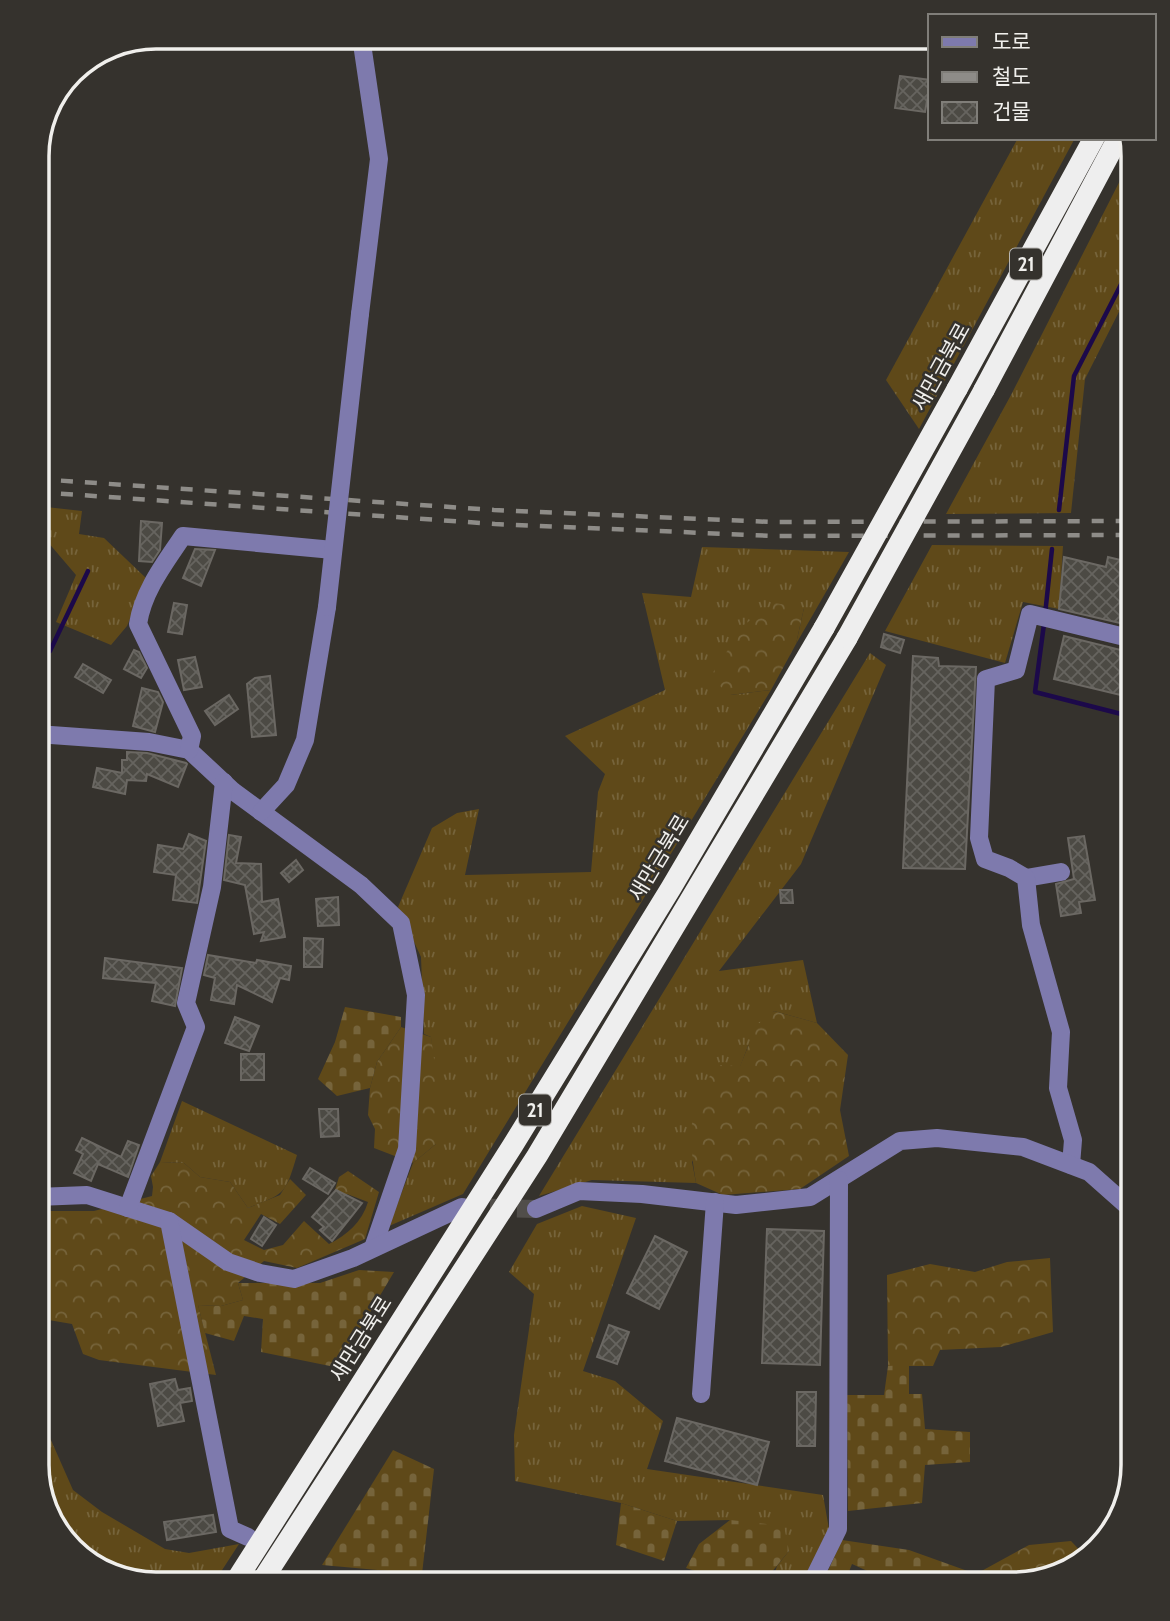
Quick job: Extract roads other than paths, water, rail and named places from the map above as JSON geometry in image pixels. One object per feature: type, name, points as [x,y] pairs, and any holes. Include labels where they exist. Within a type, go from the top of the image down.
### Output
[{"type":"highway","name":"새만금북로","points":[[242,1572],[542,1098],[671,888],[824,628],[1093,140]]},
{"type":"highway","name":"21","points":[[268,1572],[537,1156],[847,638],[984,390],[1117,140]]},
{"type":"street","points":[[261,812],[286,785],[305,740],[327,607],[379,159],[363,49]]},
{"type":"street","points":[[189,750],[192,736],[138,624],[140,610],[159,571],[183,536],[333,550]]},
{"type":"street","points":[[1061,872],[1026,878],[985,859],[979,838],[986,679],[1016,670],[1040,616],[1121,636]]},
{"type":"street","points":[[49,735],[149,742],[189,750],[261,812],[361,885],[401,923],[416,995],[407,1149],[373,1248]]},
{"type":"street","points":[[128,1208],[196,1027],[186,1003],[212,887],[224,782]]},
{"type":"street","points":[[1026,878],[1031,925],[1061,1032],[1058,1088],[1073,1140],[1071,1165]]},
{"type":"street","points":[[536,1209],[579,1191],[642,1194],[736,1205],[810,1197],[900,1141],[937,1138],[1023,1147],[1089,1172],[1121,1200]]},
{"type":"street","points":[[817,1572],[838,1529],[839,1180]]},
{"type":"street","points":[[49,1197],[87,1195],[169,1221],[228,1262],[260,1273],[294,1279],[373,1248],[462,1207]]},
{"type":"street","points":[[701,1394],[715,1202]]},
{"type":"street","points":[[169,1221],[230,1529],[248,1538]]},
{"type":"waterway","points":[[1059,510],[1074,376],[1121,284]]},
{"type":"waterway","points":[[1045,615],[1052,549]]},
{"type":"waterway","points":[[49,651],[88,571]]},
{"type":"waterway","points":[[1044,624],[1035,692],[1121,714]]},
{"type":"tunnel","points":[[463,1207],[536,1209]]},
{"type":"railway","points":[[49,480],[494,510],[772,522],[1121,521]]},
{"type":"railway","points":[[49,493],[495,524],[774,536],[1121,535]]}]
